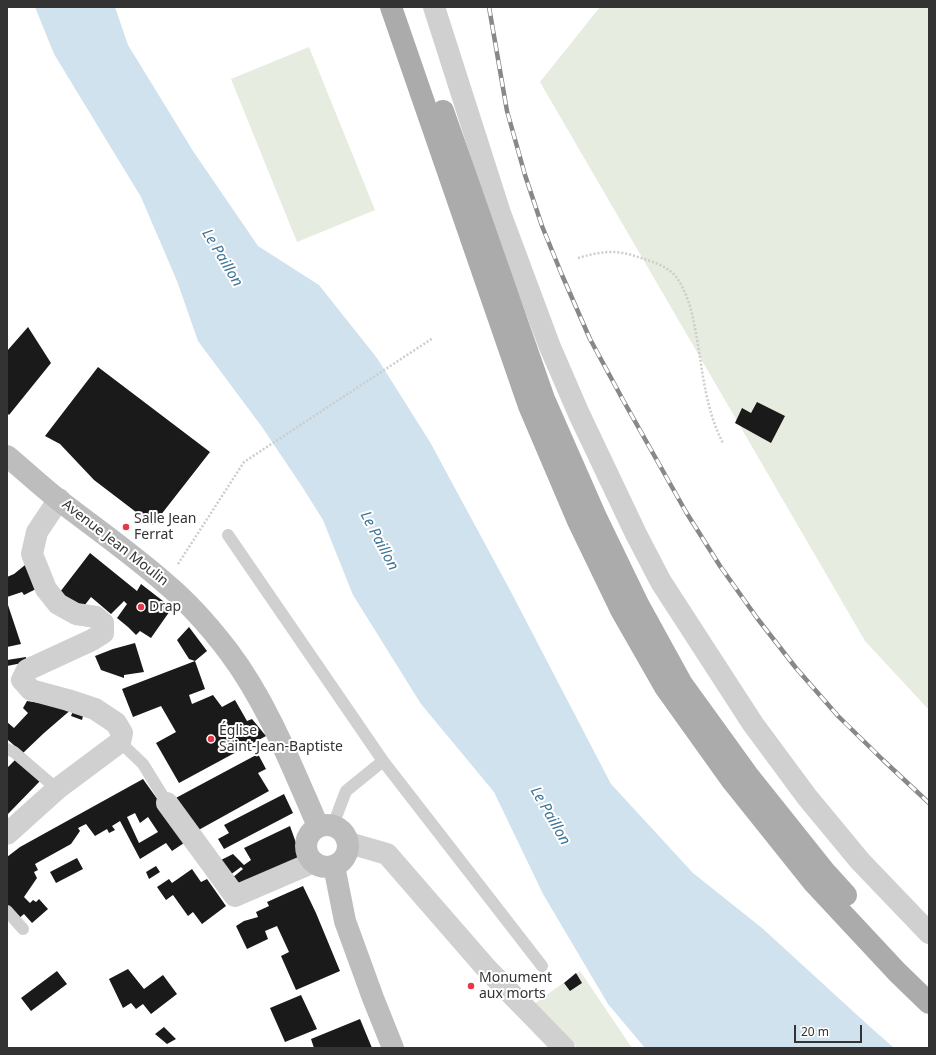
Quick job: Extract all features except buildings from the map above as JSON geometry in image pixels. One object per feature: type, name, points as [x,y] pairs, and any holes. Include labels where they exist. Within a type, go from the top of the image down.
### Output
[{"type":"main road","points":[[391,7],[529,406],[578,521],[621,610],[665,687],[733,782],[813,882],[897,972],[929,1003]]},
{"type":"main road","points":[[407,7],[544,399],[595,515],[638,604],[682,684],[747,774],[826,873],[907,962],[929,983]]},
{"type":"street","points":[[434,7],[500,213],[550,348],[582,421],[636,534],[661,582],[753,724],[807,798],[860,861],[929,933]]},
{"type":"street","name":"Avenue Jean Moulin","points":[[7,456],[166,583],[205,622],[250,682],[325,826]]},
{"type":"street","points":[[7,834],[57,789],[120,742],[122,733],[116,723],[95,709],[31,690],[22,680],[26,670],[92,640],[103,633],[103,624],[96,617],[76,614],[58,604],[46,589],[32,554],[37,532],[59,499]]},
{"type":"street","points":[[167,803],[235,896],[324,864],[340,863],[345,858],[349,844],[344,831],[339,827],[325,826],[312,830],[308,836],[306,850],[309,857],[324,864],[393,1048]]},
{"type":"street","points":[[349,844],[387,854],[487,969],[564,1048]]},
{"type":"lane","points":[[228,535],[383,761],[542,966]]},
{"type":"lane","points":[[120,742],[143,764],[167,803]]},
{"type":"lane","points":[[7,749],[14,752],[57,789]]},
{"type":"lane","points":[[325,826],[346,791],[383,761]]},
{"type":"lane","points":[[7,911],[23,929]]},
{"type":"path","points":[[578,258],[609,251],[623,253],[650,260],[665,267],[677,278],[690,302],[708,404],[723,442]]},
{"type":"path","points":[[166,583],[244,462],[433,338]]},
{"type":"shaded area","points":[[600,7],[929,7],[929,710],[865,641],[540,82]]},
{"type":"shaded area","points":[[309,47],[375,210],[297,242],[231,79]]},
{"type":"shaded area","points":[[580,971],[632,1048],[578,1048],[534,1004]]},
{"type":"water","name":"Le Paillon","points":[[35,7],[115,7],[128,45],[193,151],[258,246],[319,285],[377,358],[430,442],[511,592],[611,784],[693,873],[762,928],[894,1048],[645,1048],[608,1004],[543,894],[494,792],[421,704],[353,595],[323,520],[262,427],[198,341],[177,281],[141,197],[54,54]]},
{"type":"railway","points":[[489,7],[507,111],[525,175],[542,226],[590,339],[623,400],[686,512],[720,566],[757,618],[796,668],[838,716],[929,803]]},
{"type":"place","name":"Salle Jean Ferrat","points":[[126,527]]},
{"type":"place","name":"Drap","points":[[141,607]]},
{"type":"place","name":"Église Saint-Jean-Baptiste","points":[[211,739]]},
{"type":"place","name":"Monument aux morts","points":[[471,986]]}]
